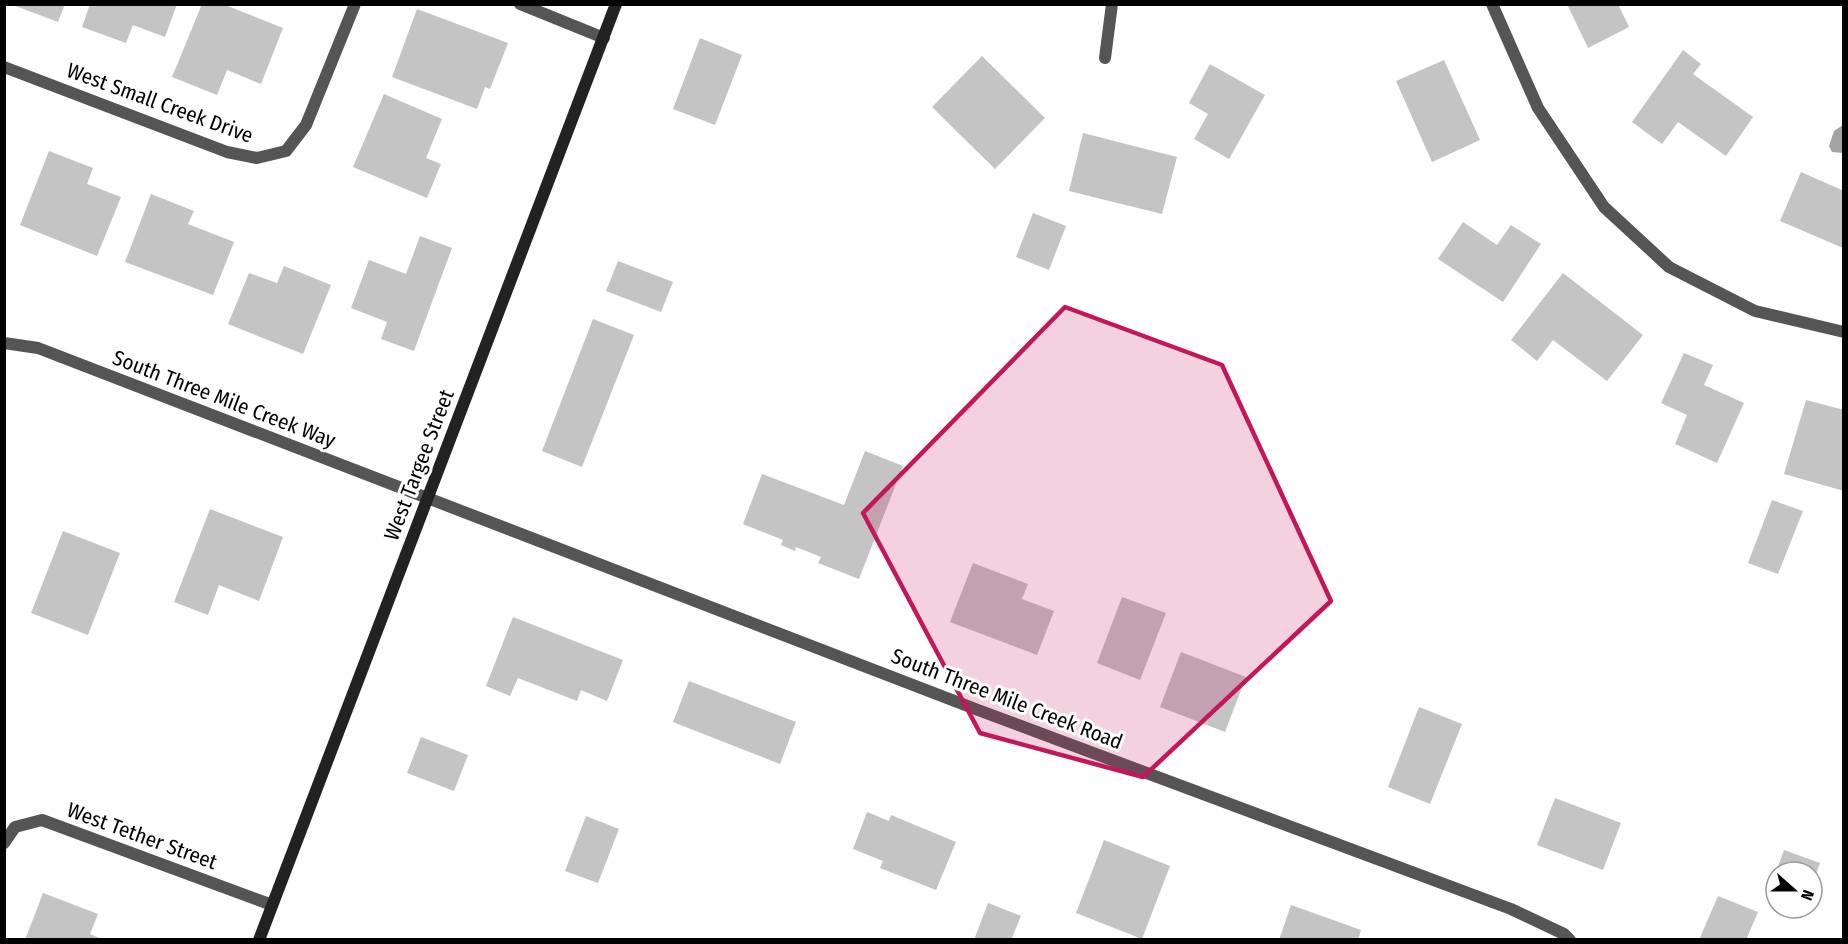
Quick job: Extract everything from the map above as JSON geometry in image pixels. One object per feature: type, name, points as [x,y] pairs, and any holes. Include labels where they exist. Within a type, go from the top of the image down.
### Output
[{"type":"street","name":"West Small Creek Drive","points":[[4,67],[227,152],[257,158],[286,151],[306,125],[356,4]]},
{"type":"street","points":[[520,4],[604,38]]},
{"type":"street","name":"West Targee Street","points":[[259,939],[616,4]]},
{"type":"street","points":[[1105,58],[1112,4]]},
{"type":"street","points":[[1492,4],[1538,108],[1604,207],[1669,267],[1678,272],[1755,311],[1844,332]]},
{"type":"street","name":"South Three Mile Creek Way","points":[[4,343],[38,348],[428,498]]},
{"type":"street","name":"South Three Mile Creek Road","points":[[428,498],[978,710],[1511,909],[1570,939]]},
{"type":"street","name":"West Tether Street","points":[[4,843],[15,827],[42,820],[272,905]]},
{"type":"highlighted area","points":[[1065,307],[1222,365],[1331,601],[1143,777],[980,733],[863,513]]},
{"type":"shaded area","points":[[1843,125],[1843,153],[1832,152],[1829,146],[1834,131]]},
{"type":"building","points":[[10,4],[65,4],[58,22]]},
{"type":"building","points":[[90,4],[177,4],[165,37],[133,25],[126,43],[82,27]]},
{"type":"building","points":[[202,4],[223,4],[283,28],[261,84],[227,70],[217,95],[172,77]]},
{"type":"building","points":[[1567,4],[1618,4],[1629,27],[1588,48]]},
{"type":"building","points":[[417,9],[508,43],[490,89],[485,87],[477,109],[392,77]]},
{"type":"building","points":[[700,38],[742,55],[715,125],[673,109]]},
{"type":"building","points":[[1683,50],[1701,64],[1693,74],[1753,117],[1726,156],[1678,122],[1662,144],[1632,122]]},
{"type":"building","points":[[982,56],[1045,118],[995,169],[932,107]]},
{"type":"building","points":[[1444,60],[1480,140],[1432,162],[1396,81]]},
{"type":"building","points":[[1210,64],[1265,95],[1229,159],[1194,139],[1208,114],[1189,103]]},
{"type":"building","points":[[384,94],[442,119],[426,158],[441,164],[427,198],[353,167]]},
{"type":"building","points":[[1083,133],[1177,157],[1162,214],[1069,191]]},
{"type":"building","points":[[49,151],[93,168],[87,184],[121,197],[97,256],[20,225]]},
{"type":"building","points":[[1801,172],[1844,191],[1843,248],[1780,221]]},
{"type":"building","points":[[151,194],[194,211],[188,224],[234,242],[213,295],[125,262]]},
{"type":"building","points":[[1033,213],[1066,226],[1049,270],[1016,257]]},
{"type":"building","points":[[1463,222],[1497,245],[1511,225],[1541,244],[1503,302],[1438,259]]},
{"type":"building","points":[[420,236],[452,248],[414,351],[381,339],[387,322],[351,308],[369,260],[406,274]]},
{"type":"building","points":[[618,261],[673,282],[661,312],[606,291]]},
{"type":"building","points":[[284,266],[331,285],[303,354],[228,324],[249,273],[277,283]]},
{"type":"building","points":[[1563,273],[1643,335],[1607,381],[1553,340],[1537,361],[1511,340]]},
{"type":"building","points":[[593,319],[634,335],[582,467],[542,451]]},
{"type":"building","points":[[1684,353],[1713,365],[1704,385],[1744,403],[1717,463],[1675,444],[1687,415],[1661,403]]},
{"type":"building","points":[[1806,400],[1844,410],[1844,491],[1784,474]]},
{"type":"building","points":[[865,451],[903,466],[859,579],[818,563],[821,557],[796,547],[795,551],[781,545],[783,540],[743,524],[762,474],[844,505]]},
{"type":"building","points":[[1772,500],[1803,511],[1778,574],[1748,563]]},
{"type":"building","points":[[210,509],[283,537],[259,601],[219,585],[208,615],[174,602]]},
{"type":"building","points":[[63,531],[120,553],[88,635],[31,613]]},
{"type":"building","points":[[973,563],[1028,584],[1022,599],[1054,611],[1037,655],[950,622]]},
{"type":"building","points":[[1122,597],[1166,613],[1140,680],[1097,663]]},
{"type":"building","points":[[513,617],[623,660],[607,701],[581,690],[577,701],[518,678],[510,696],[486,686]]},
{"type":"building","points":[[1181,652],[1246,677],[1225,732],[1160,707]]},
{"type":"building","points":[[689,681],[796,722],[780,764],[673,722]]},
{"type":"building","points":[[1419,707],[1462,724],[1430,804],[1388,787]]},
{"type":"building","points":[[421,737],[468,755],[454,791],[407,773]]},
{"type":"building","points":[[1555,798],[1621,823],[1603,870],[1537,845]]},
{"type":"building","points":[[867,812],[889,821],[891,815],[956,842],[936,890],[880,868],[883,861],[853,849]]},
{"type":"building","points":[[586,816],[619,829],[598,883],[565,871]]},
{"type":"building","points":[[1104,840],[1170,866],[1142,939],[1076,913]]},
{"type":"building","points":[[1784,850],[1812,860],[1780,860]]},
{"type":"building","points":[[43,893],[98,914],[90,934],[104,940],[25,940]]},
{"type":"building","points":[[1718,896],[1758,912],[1746,940],[1699,940]]},
{"type":"building","points":[[988,903],[1021,916],[1011,940],[974,940]]},
{"type":"building","points":[[1291,905],[1361,930],[1358,940],[1279,940]]}]
